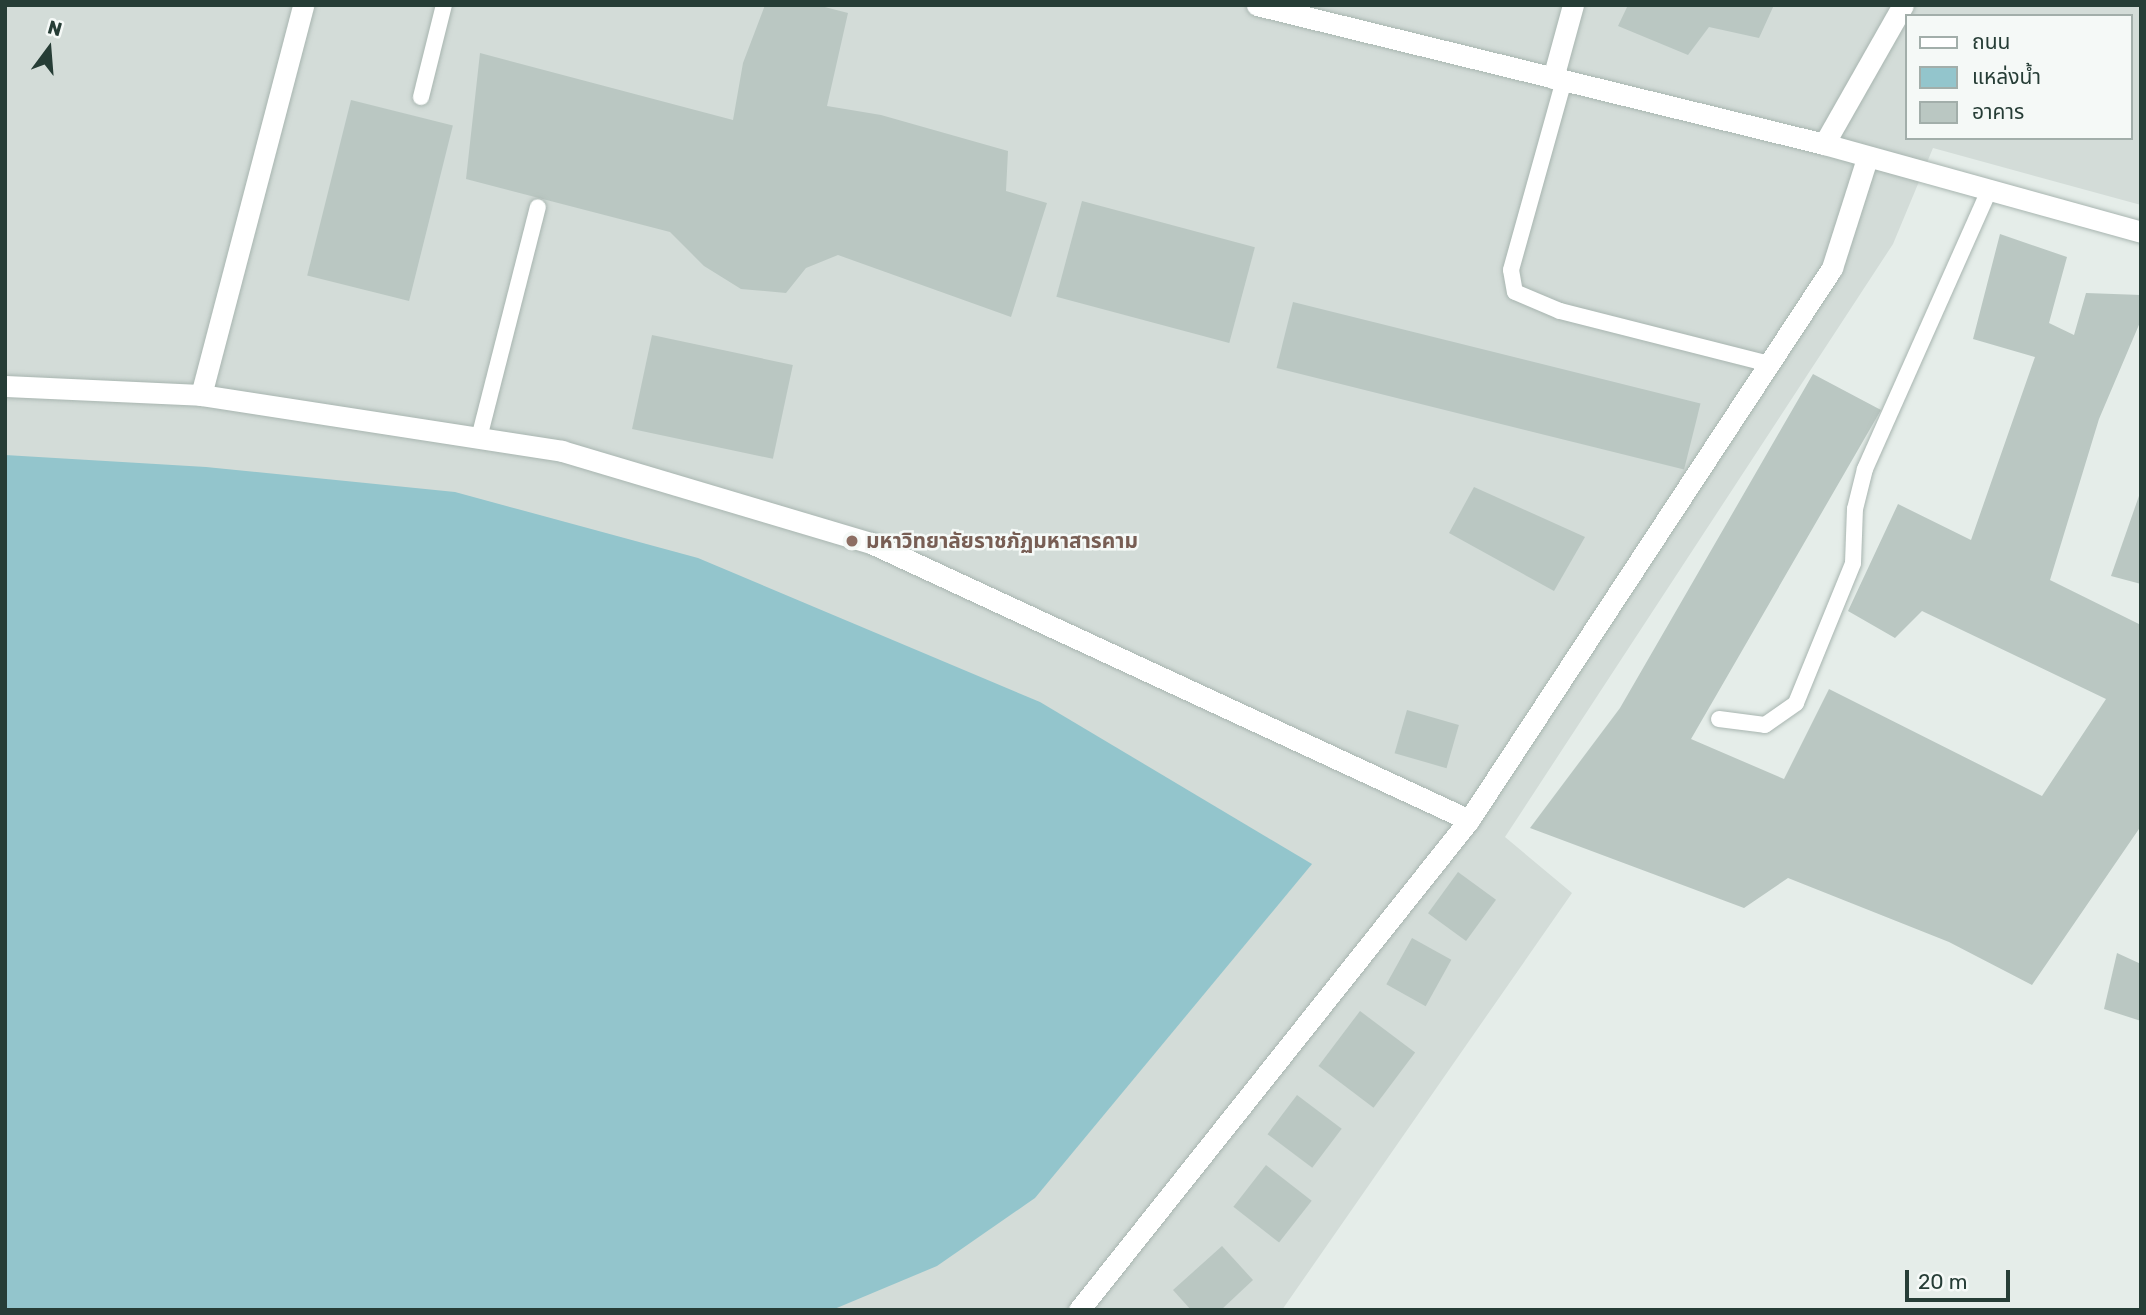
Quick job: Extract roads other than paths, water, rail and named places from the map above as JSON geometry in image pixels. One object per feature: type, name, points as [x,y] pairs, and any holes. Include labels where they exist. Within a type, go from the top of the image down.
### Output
[{"type":"street","points":[[201,396],[303,5]]},
{"type":"street","points":[[1257,5],[1824,144],[2141,232]]},
{"type":"street","points":[[1559,79],[1573,5]]},
{"type":"street","points":[[1824,144],[1903,5]]},
{"type":"street","points":[[1079,1310],[1469,820],[1832,268],[1867,158]]},
{"type":"street","points":[[5,386],[201,396],[562,451],[871,543],[1469,820]]},
{"type":"lane","points":[[421,96],[444,5]]},
{"type":"lane","points":[[1559,79],[1511,270],[1515,292],[1560,311],[1769,364]]},
{"type":"lane","points":[[1719,719],[1765,725],[1796,703],[1853,563],[1855,509],[1865,469],[1989,191]]},
{"type":"lane","points":[[479,438],[538,206]]},
{"type":"water","points":[[5,455],[206,467],[455,492],[698,558],[1040,702],[1312,864],[1035,1198],[937,1266],[832,1310],[5,1310]]},
{"type":"place","name":"มหาวิทยาลัยราชภัฏมหาสารคาม","points":[[852,541]]}]
